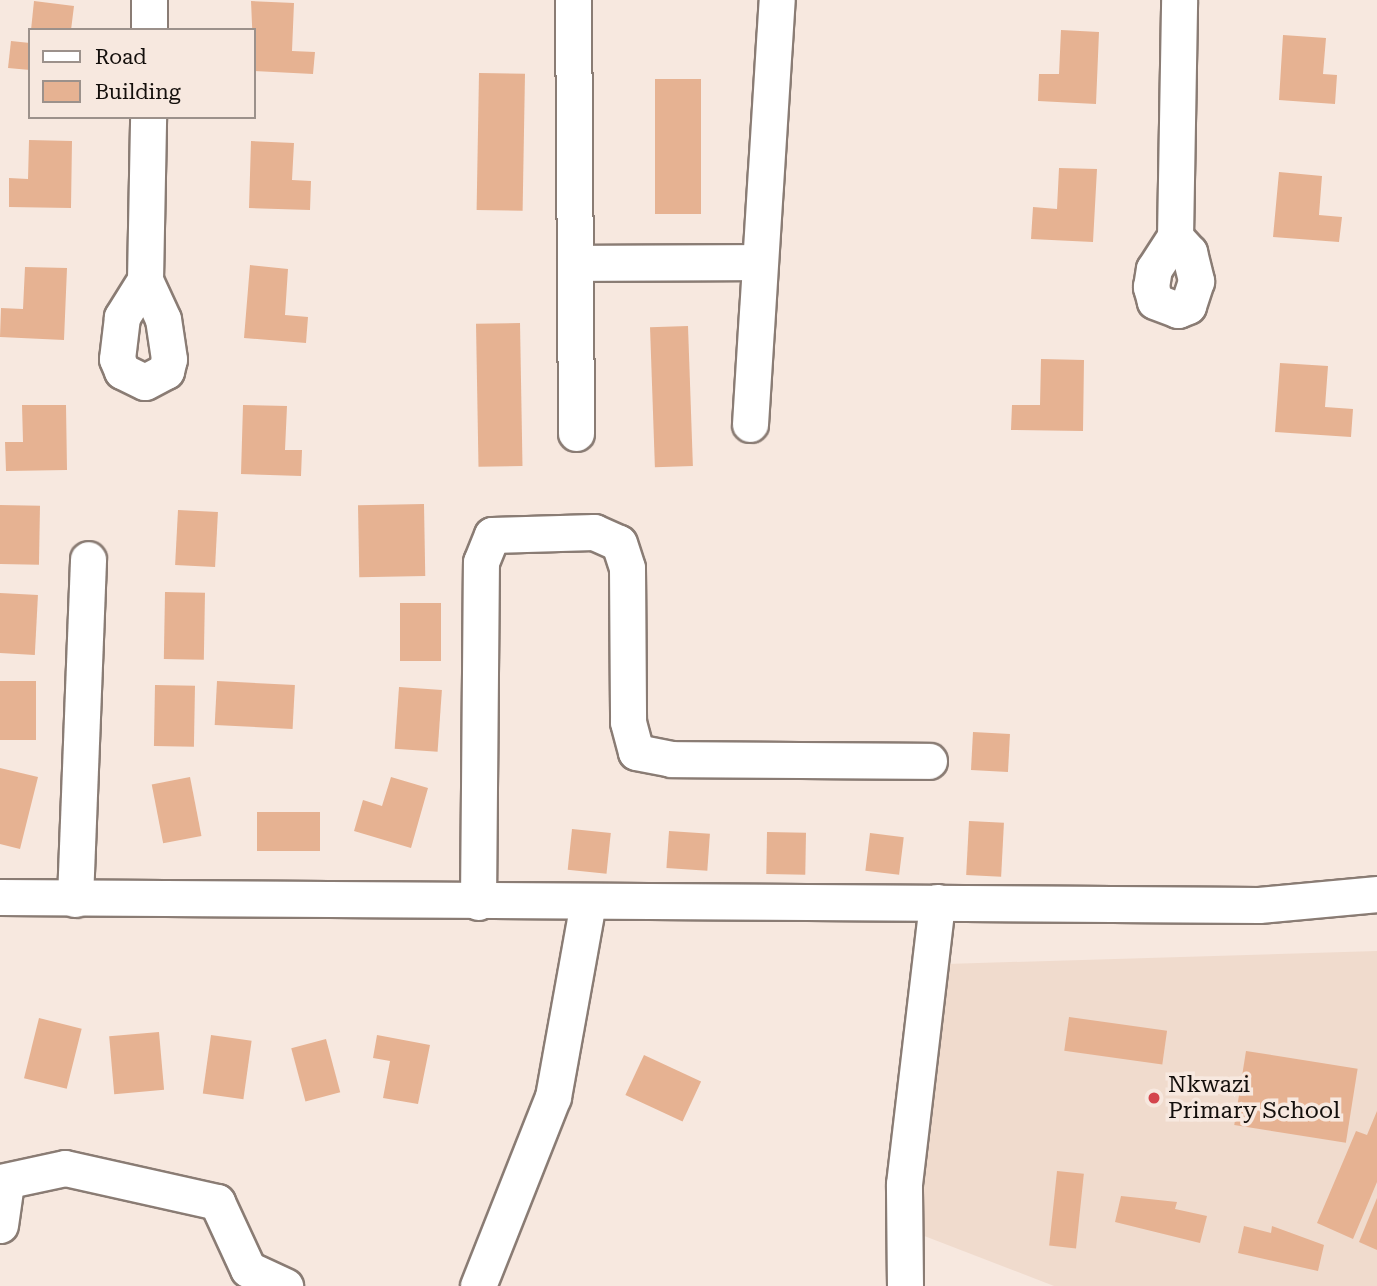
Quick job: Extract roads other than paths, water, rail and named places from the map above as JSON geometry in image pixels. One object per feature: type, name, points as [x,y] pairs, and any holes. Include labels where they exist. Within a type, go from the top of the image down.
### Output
[{"type":"street","points":[[149,0],[149,28]]},
{"type":"street","points":[[573,0],[576,433]]},
{"type":"street","points":[[750,424],[757,262],[777,0]]},
{"type":"street","points":[[1175,237],[1179,0]]},
{"type":"street","points":[[145,280],[148,119]]},
{"type":"street","points":[[575,263],[757,262]]},
{"type":"street","points":[[478,902],[481,562],[492,535],[594,532],[619,543],[627,568],[628,722],[636,752],[663,759],[929,761]]},
{"type":"street","points":[[75,898],[88,559]]},
{"type":"street","points":[[0,897],[588,904],[937,902],[1259,905],[1377,894]]},
{"type":"street","points":[[905,1286],[904,1184],[937,902]]},
{"type":"street","points":[[478,1286],[553,1097],[588,904]]},
{"type":"street","points":[[0,1225],[3,1182],[65,1168],[217,1202],[248,1269],[285,1286]]},
{"type":"place","name":"Nkwazi Primary School","points":[[1154,1098]]}]
